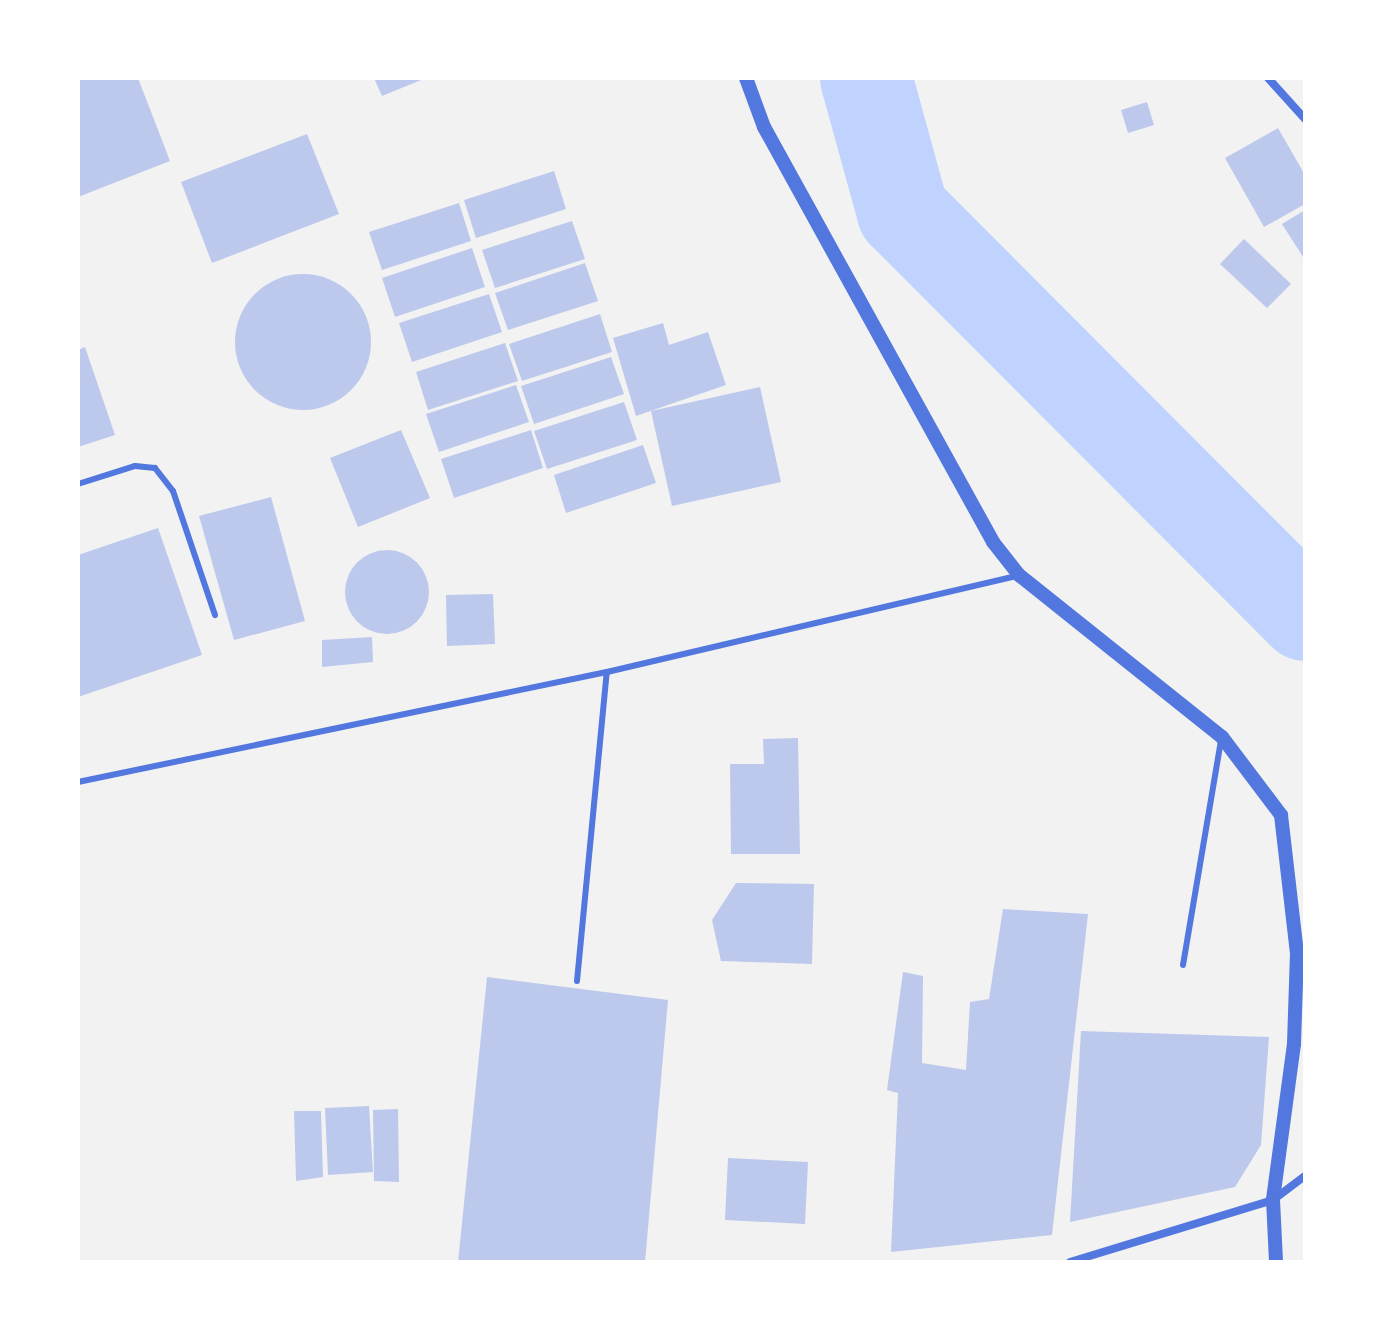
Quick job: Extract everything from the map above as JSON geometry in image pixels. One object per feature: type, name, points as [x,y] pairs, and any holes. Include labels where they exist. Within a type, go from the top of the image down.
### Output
[{"type":"street","points":[[746,78],[779,155],[993,542],[1019,575],[1222,737],[1281,815],[1291,875],[1294,1044],[1273,1200],[1276,1262]]},
{"type":"street","points":[[1268,78],[1305,119]]},
{"type":"street","points":[[1070,1262],[1273,1200],[1305,1176]]},
{"type":"lane","points":[[78,484],[135,466],[155,468],[173,491],[215,615]]},
{"type":"lane","points":[[78,782],[607,672],[1019,575]]},
{"type":"lane","points":[[577,981],[607,672]]},
{"type":"lane","points":[[1183,965],[1222,737]]},
{"type":"building","points":[[78,78],[138,78],[170,161],[78,197]]},
{"type":"building","points":[[374,78],[426,78],[382,96]]},
{"type":"building","points":[[1147,102],[1154,125],[1128,133],[1121,110]]},
{"type":"building","points":[[1278,128],[1305,175],[1305,204],[1264,227],[1225,158]]},
{"type":"building","points":[[307,134],[339,214],[212,263],[181,182]]},
{"type":"building","points":[[554,171],[566,209],[476,238],[464,200]]},
{"type":"building","points":[[459,203],[471,241],[382,270],[369,232]]},
{"type":"building","points":[[1305,210],[1305,260],[1282,224]]},
{"type":"building","points":[[572,221],[585,259],[495,288],[482,250]]},
{"type":"building","points":[[1244,239],[1291,284],[1267,308],[1220,264]]},
{"type":"building","points":[[472,248],[485,287],[395,317],[382,278]]},
{"type":"building","points":[[585,263],[598,301],[508,330],[495,293]]},
{"type":"building","points":[[303,274],[329,279],[351,294],[366,316],[371,342],[366,368],[351,390],[329,405],[303,410],[277,405],[255,390],[240,368],[235,342],[240,316],[255,294],[277,279]]},
{"type":"building","points":[[489,294],[502,332],[412,362],[399,323]]},
{"type":"building","points":[[600,314],[612,352],[522,381],[509,344]]},
{"type":"building","points":[[663,323],[669,345],[708,332],[726,385],[636,416],[613,338]]},
{"type":"building","points":[[505,343],[518,381],[428,410],[416,372]]},
{"type":"building","points":[[85,347],[115,435],[78,447],[78,350]]},
{"type":"building","points":[[611,357],[624,394],[534,424],[521,386]]},
{"type":"building","points":[[516,385],[529,422],[439,452],[426,414]]},
{"type":"building","points":[[760,387],[781,482],[672,506],[651,411]]},
{"type":"building","points":[[624,402],[637,440],[547,469],[534,431]]},
{"type":"building","points":[[401,430],[430,498],[358,527],[330,458]]},
{"type":"building","points":[[531,430],[543,468],[454,498],[441,459]]},
{"type":"building","points":[[643,445],[656,483],[566,513],[554,475]]},
{"type":"building","points":[[271,497],[305,621],[234,640],[199,516]]},
{"type":"building","points":[[158,528],[202,655],[78,697],[78,555]]},
{"type":"building","points":[[387,550],[403,553],[417,562],[426,576],[429,592],[426,608],[417,622],[403,631],[387,634],[371,631],[357,622],[348,608],[345,592],[348,576],[357,562],[371,553]]},
{"type":"building","points":[[493,594],[495,644],[447,646],[446,595]]},
{"type":"building","points":[[372,637],[373,662],[322,667],[322,640]]},
{"type":"building","points":[[798,738],[800,854],[731,854],[730,764],[764,764],[763,739]]},
{"type":"building","points":[[736,883],[814,884],[812,964],[721,961],[712,920]]},
{"type":"building","points":[[1003,909],[1088,914],[1052,1235],[891,1252],[898,1093],[887,1090],[903,972],[923,976],[922,1063],[966,1070],[970,1002],[989,999]]},
{"type":"building","points":[[487,977],[668,1000],[645,1262],[458,1262]]},
{"type":"building","points":[[1081,1031],[1269,1037],[1261,1145],[1235,1187],[1070,1222]]},
{"type":"building","points":[[369,1106],[373,1172],[328,1175],[325,1108]]},
{"type":"building","points":[[398,1109],[399,1182],[374,1181],[373,1110]]},
{"type":"building","points":[[294,1111],[321,1111],[323,1177],[296,1181]]},
{"type":"building","points":[[728,1158],[808,1162],[805,1224],[725,1220]]},
{"type":"waterway","points":[[866,78],[903,212],[1305,615]]}]
